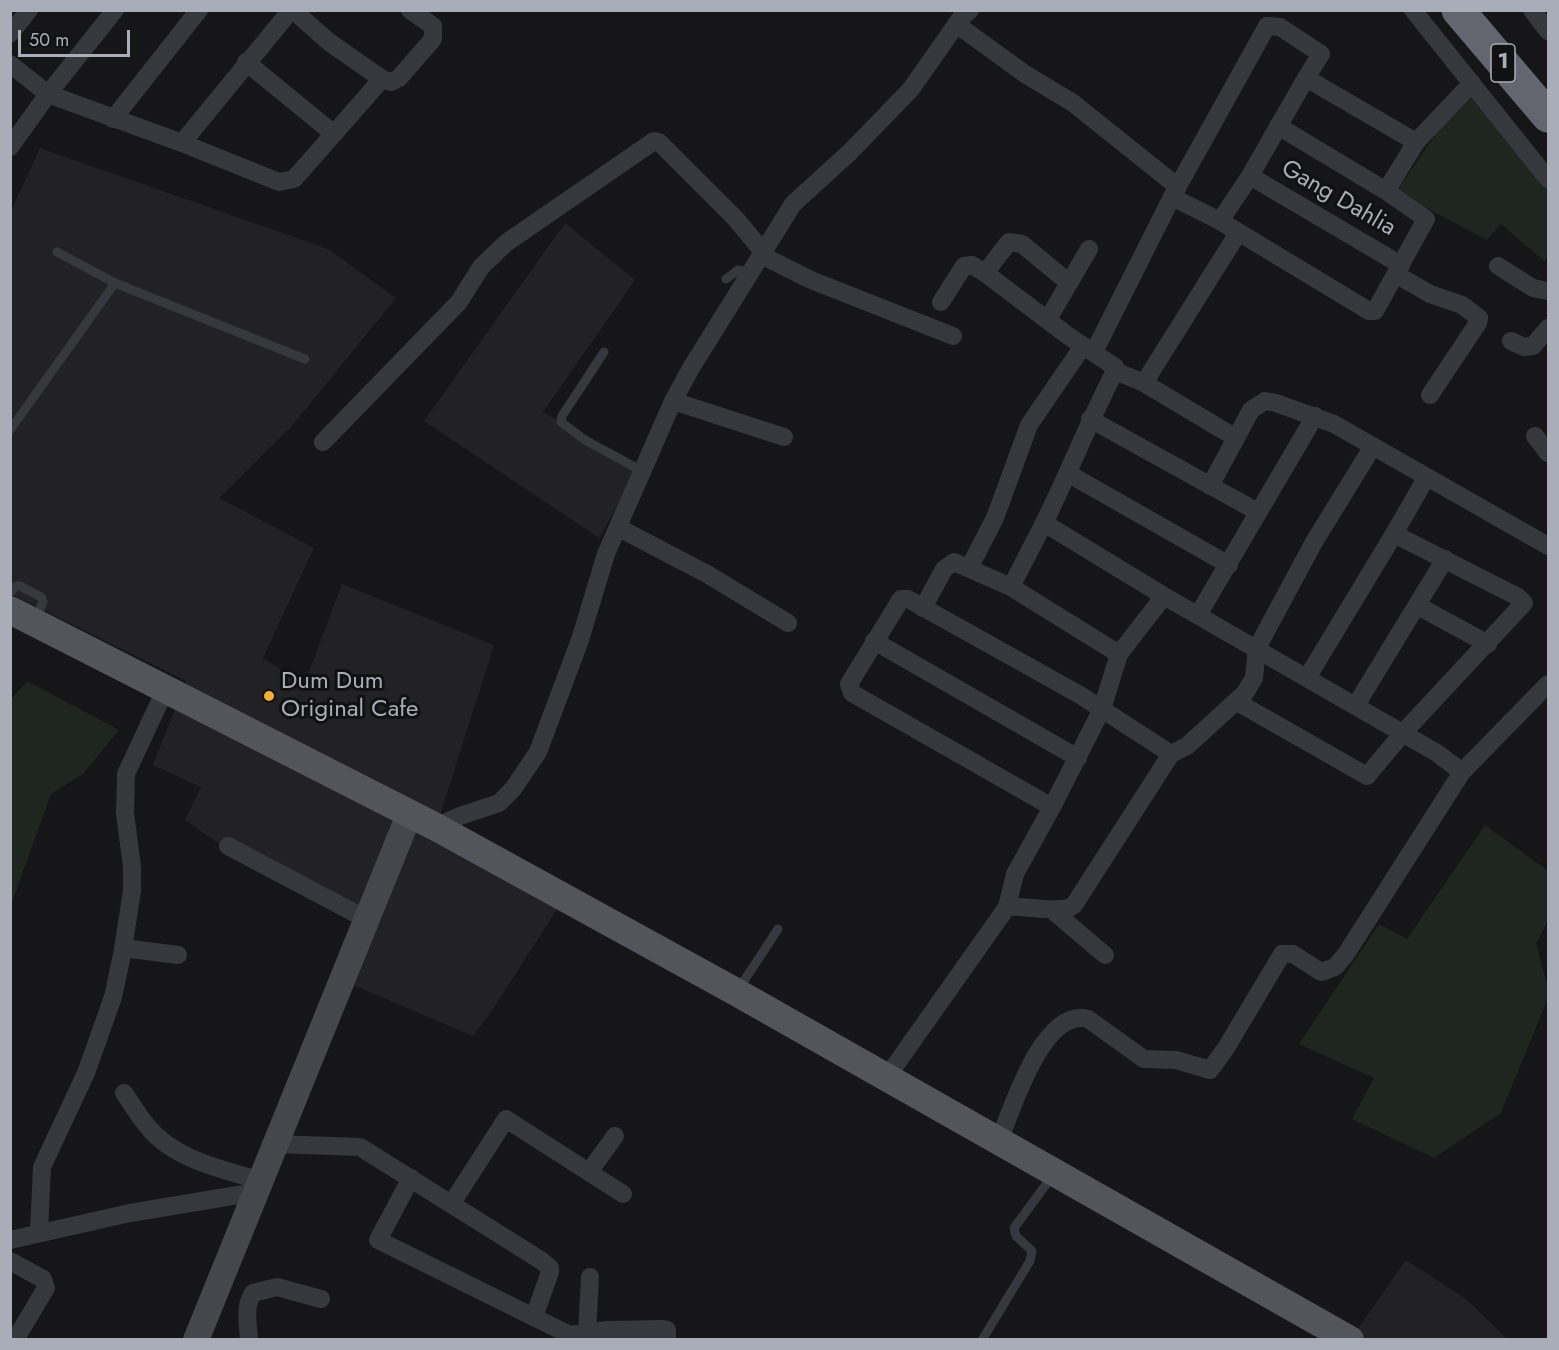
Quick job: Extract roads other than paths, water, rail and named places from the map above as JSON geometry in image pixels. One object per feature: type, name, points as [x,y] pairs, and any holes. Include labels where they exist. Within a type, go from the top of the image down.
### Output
[{"type":"highway","name":"1","points":[[1458,10],[1548,116]]},
{"type":"highway","name":"1","points":[[1486,10],[1548,84]]},
{"type":"main road","points":[[22,616],[423,822],[736,992],[1350,1340]]},
{"type":"street","points":[[10,34],[29,10]]},
{"type":"street","points":[[11,147],[48,94],[116,10]]},
{"type":"street","points":[[113,119],[199,10]]},
{"type":"street","points":[[182,143],[246,62],[292,10],[329,42],[382,79],[391,82],[399,78],[433,39],[433,26],[410,10]]},
{"type":"street","points":[[1413,10],[1548,179]]},
{"type":"street","points":[[1532,10],[1548,31]]},
{"type":"street","points":[[196,1340],[366,920],[423,822],[460,816],[499,803],[513,789],[538,752],[580,640],[606,554],[673,401],[792,204],[858,144],[911,89],[959,16],[1025,74],[1073,103],[1175,192],[1238,233],[1369,311],[1378,308],[1426,219],[1386,191],[1278,126]]},
{"type":"street","points":[[969,567],[994,518],[1029,425],[1088,349],[1267,26],[1280,27],[1321,54],[1250,176],[1220,221]]},
{"type":"street","points":[[246,62],[334,134]]},
{"type":"street","points":[[10,64],[48,94],[182,143],[270,181],[287,182],[294,179],[320,153],[382,79]]},
{"type":"street","points":[[1306,78],[1416,142]]},
{"type":"street","points":[[1386,191],[1416,142],[1472,83]]},
{"type":"street","points":[[323,442],[459,302],[481,267],[506,243],[654,141],[660,142],[736,219],[761,253],[811,280],[953,336]]},
{"type":"street","name":"Gang Dahlia","points":[[1250,176],[1399,270],[1430,294],[1462,305],[1479,318],[1478,323],[1430,396]]},
{"type":"street","points":[[1144,383],[1238,233]]},
{"type":"street","points":[[985,273],[1009,242],[1014,241],[1046,261],[1068,282]]},
{"type":"street","points":[[1048,319],[1089,249]]},
{"type":"street","points":[[941,302],[964,266],[972,265],[1115,367],[1090,419],[1069,474],[1011,587]]},
{"type":"street","points":[[1498,266],[1533,288],[1548,291]]},
{"type":"street","points":[[1511,341],[1524,346],[1533,345],[1548,328]]},
{"type":"street","points":[[1115,371],[1144,383],[1236,438]]},
{"type":"street","points":[[673,401],[784,437]]},
{"type":"street","points":[[1210,486],[1251,410],[1265,401],[1315,416],[1373,446],[1541,542],[1548,526]]},
{"type":"street","points":[[1198,615],[1315,416]]},
{"type":"street","points":[[1090,419],[1258,512]]},
{"type":"street","points":[[1535,436],[1548,453]]},
{"type":"street","points":[[1007,907],[1070,909],[1080,899],[1171,754],[1187,746],[1237,702],[1254,678],[1257,648],[1314,542],[1373,446]]},
{"type":"street","points":[[1069,474],[1229,565]]},
{"type":"street","points":[[1307,678],[1426,478]]},
{"type":"street","points":[[1044,523],[1164,596],[1437,753],[1462,772]]},
{"type":"street","points":[[619,528],[707,574],[788,623]]},
{"type":"street","points":[[1237,702],[1362,776],[1370,774],[1402,734],[1522,607],[1522,600],[1394,534]]},
{"type":"street","points":[[1356,705],[1445,559]]},
{"type":"street","points":[[923,608],[949,564],[959,563],[1011,587],[1119,654]]},
{"type":"street","points":[[886,1077],[1007,907],[1016,874],[1053,807],[1102,709],[1119,654],[1164,596]]},
{"type":"street","points":[[1053,807],[852,693],[849,684],[901,599],[908,599],[1102,709],[1171,754]]},
{"type":"street","points":[[1418,606],[1488,644]]},
{"type":"street","points":[[874,641],[1078,758]]},
{"type":"street","points":[[999,1141],[1032,1060],[1069,1018],[1078,1016],[1088,1019],[1144,1059],[1176,1060],[1207,1070],[1213,1068],[1282,954],[1293,954],[1321,972],[1331,970],[1339,963],[1462,772],[1548,684]]},
{"type":"street","points":[[39,1232],[42,1167],[86,1073],[114,997],[132,891],[125,813],[126,774],[166,688]]},
{"type":"street","points":[[228,846],[366,920]]},
{"type":"street","points":[[1052,910],[1105,956]]},
{"type":"street","points":[[123,948],[178,955]]},
{"type":"street","points":[[124,1093],[148,1127],[175,1150],[259,1186]]},
{"type":"street","points":[[452,1203],[506,1119],[623,1194]]},
{"type":"street","points":[[589,1172],[615,1136]]},
{"type":"street","points":[[275,1144],[360,1147],[452,1203],[550,1268],[534,1317]]},
{"type":"street","points":[[411,1178],[378,1240],[575,1336],[661,1329],[668,1333],[668,1340]]},
{"type":"street","points":[[10,1240],[259,1186]]},
{"type":"street","points":[[10,1261],[43,1279],[46,1288],[15,1340]]},
{"type":"street","points":[[575,1336],[590,1277]]},
{"type":"street","points":[[249,1340],[248,1300],[254,1293],[283,1288],[321,1299]]},
{"type":"lane","points":[[57,252],[115,283],[305,359]]},
{"type":"lane","points":[[726,279],[738,270],[751,273]]},
{"type":"lane","points":[[10,430],[115,283]]},
{"type":"lane","points":[[603,352],[562,416],[561,422],[585,440],[642,471]]},
{"type":"lane","points":[[10,593],[16,586],[20,586],[41,597],[43,602],[22,616]]},
{"type":"lane","points":[[736,992],[777,929]]},
{"type":"lane","points":[[982,1340],[1030,1261],[1032,1251],[1016,1236],[1014,1227],[1055,1173]]},
{"type":"place","name":"Dum Dum Original Cafe","points":[[269,696]]}]
